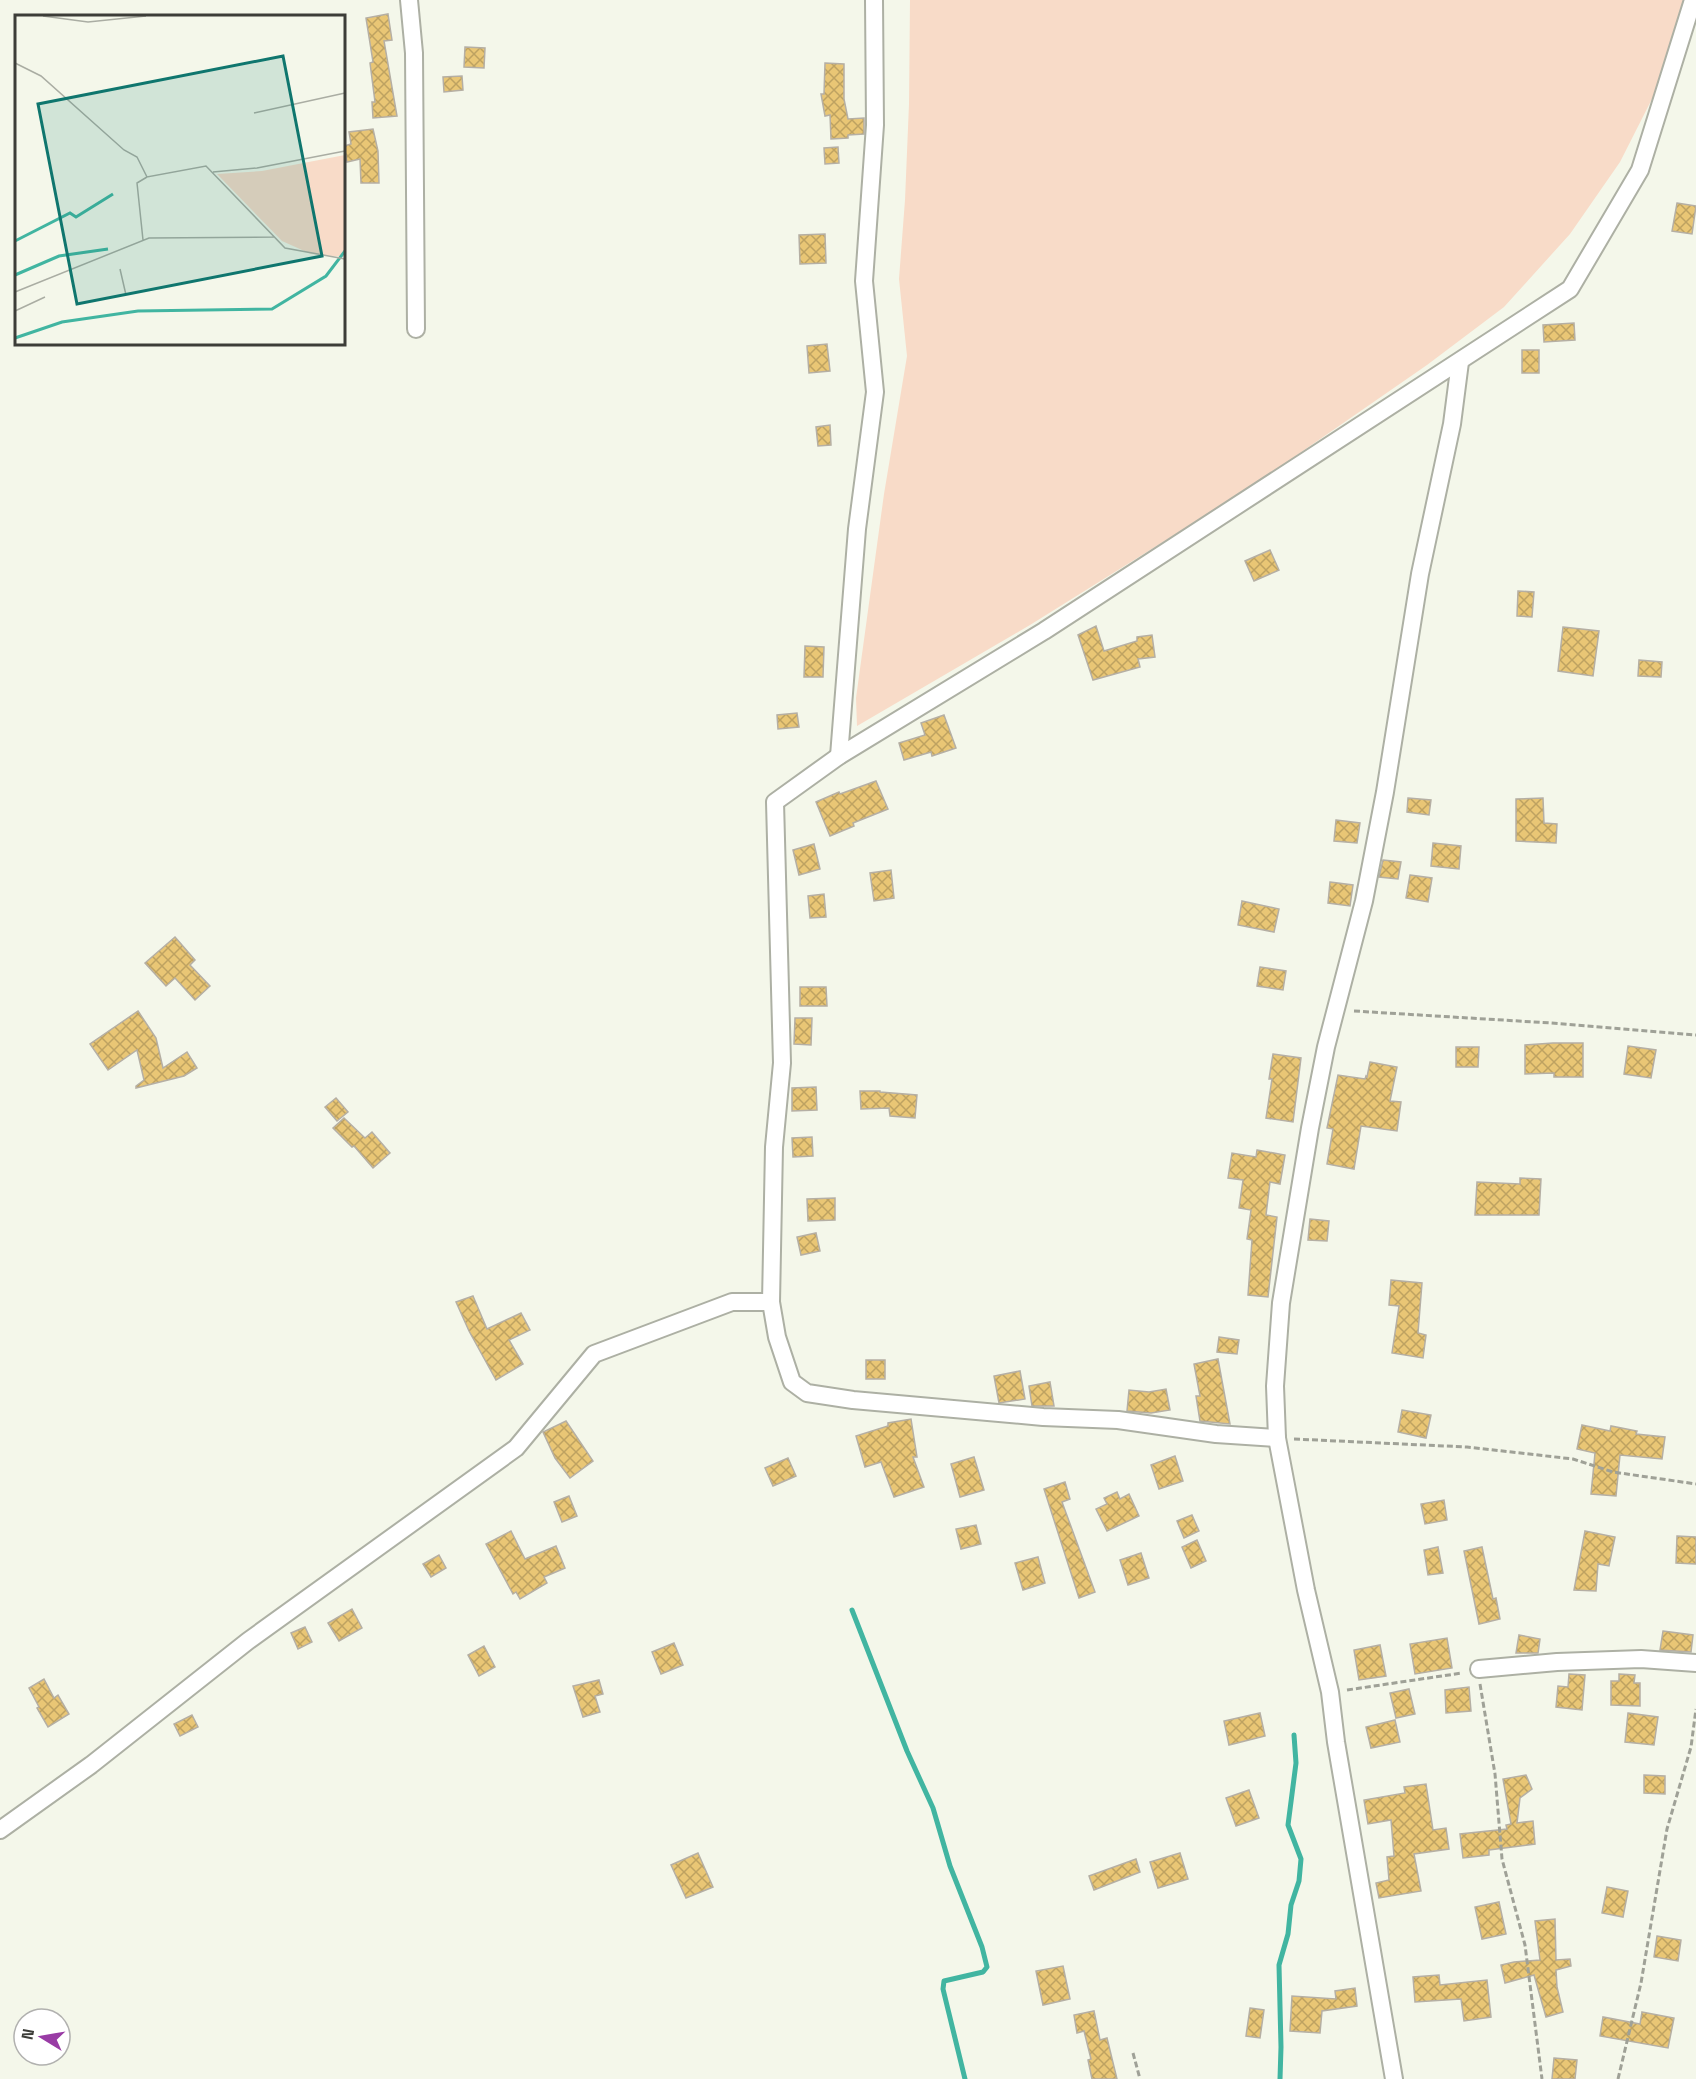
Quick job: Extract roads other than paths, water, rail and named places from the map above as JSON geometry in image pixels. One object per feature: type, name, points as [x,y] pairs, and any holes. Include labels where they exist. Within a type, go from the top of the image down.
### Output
[{"type":"street","points":[[409,0],[414,53],[416,329]]},
{"type":"street","points":[[839,756],[857,529],[874,392],[864,281],[875,125],[874,0]]},
{"type":"street","points":[[1277,1438],[1216,1434],[1118,1420],[1043,1417],[853,1400],[807,1393],[792,1382],[777,1337],[771,1302],[774,1147],[782,1063],[775,802],[839,756],[1044,631],[1570,289],[1640,170],[1693,0]]},
{"type":"street","points":[[1394,2079],[1338,1754],[1330,1692],[1306,1590],[1277,1438],[1275,1386],[1281,1303],[1310,1128],[1326,1047],[1364,902],[1385,792],[1420,574],[1452,424],[1460,362]]},
{"type":"street","points":[[0,1830],[92,1765],[248,1641],[516,1448],[594,1353],[732,1302],[771,1302]]},
{"type":"street","points":[[1479,1669],[1557,1662],[1641,1659],[1696,1663]]},
{"type":"waterway","points":[[852,1610],[907,1751],[933,1808],[950,1866],[982,1947],[987,1967],[983,1972],[944,1981],[943,1989],[965,2079]]},
{"type":"waterway","points":[[1280,2079],[1279,1965],[1288,1934],[1291,1905],[1299,1881],[1301,1859],[1288,1825],[1296,1763],[1294,1735]]}]
